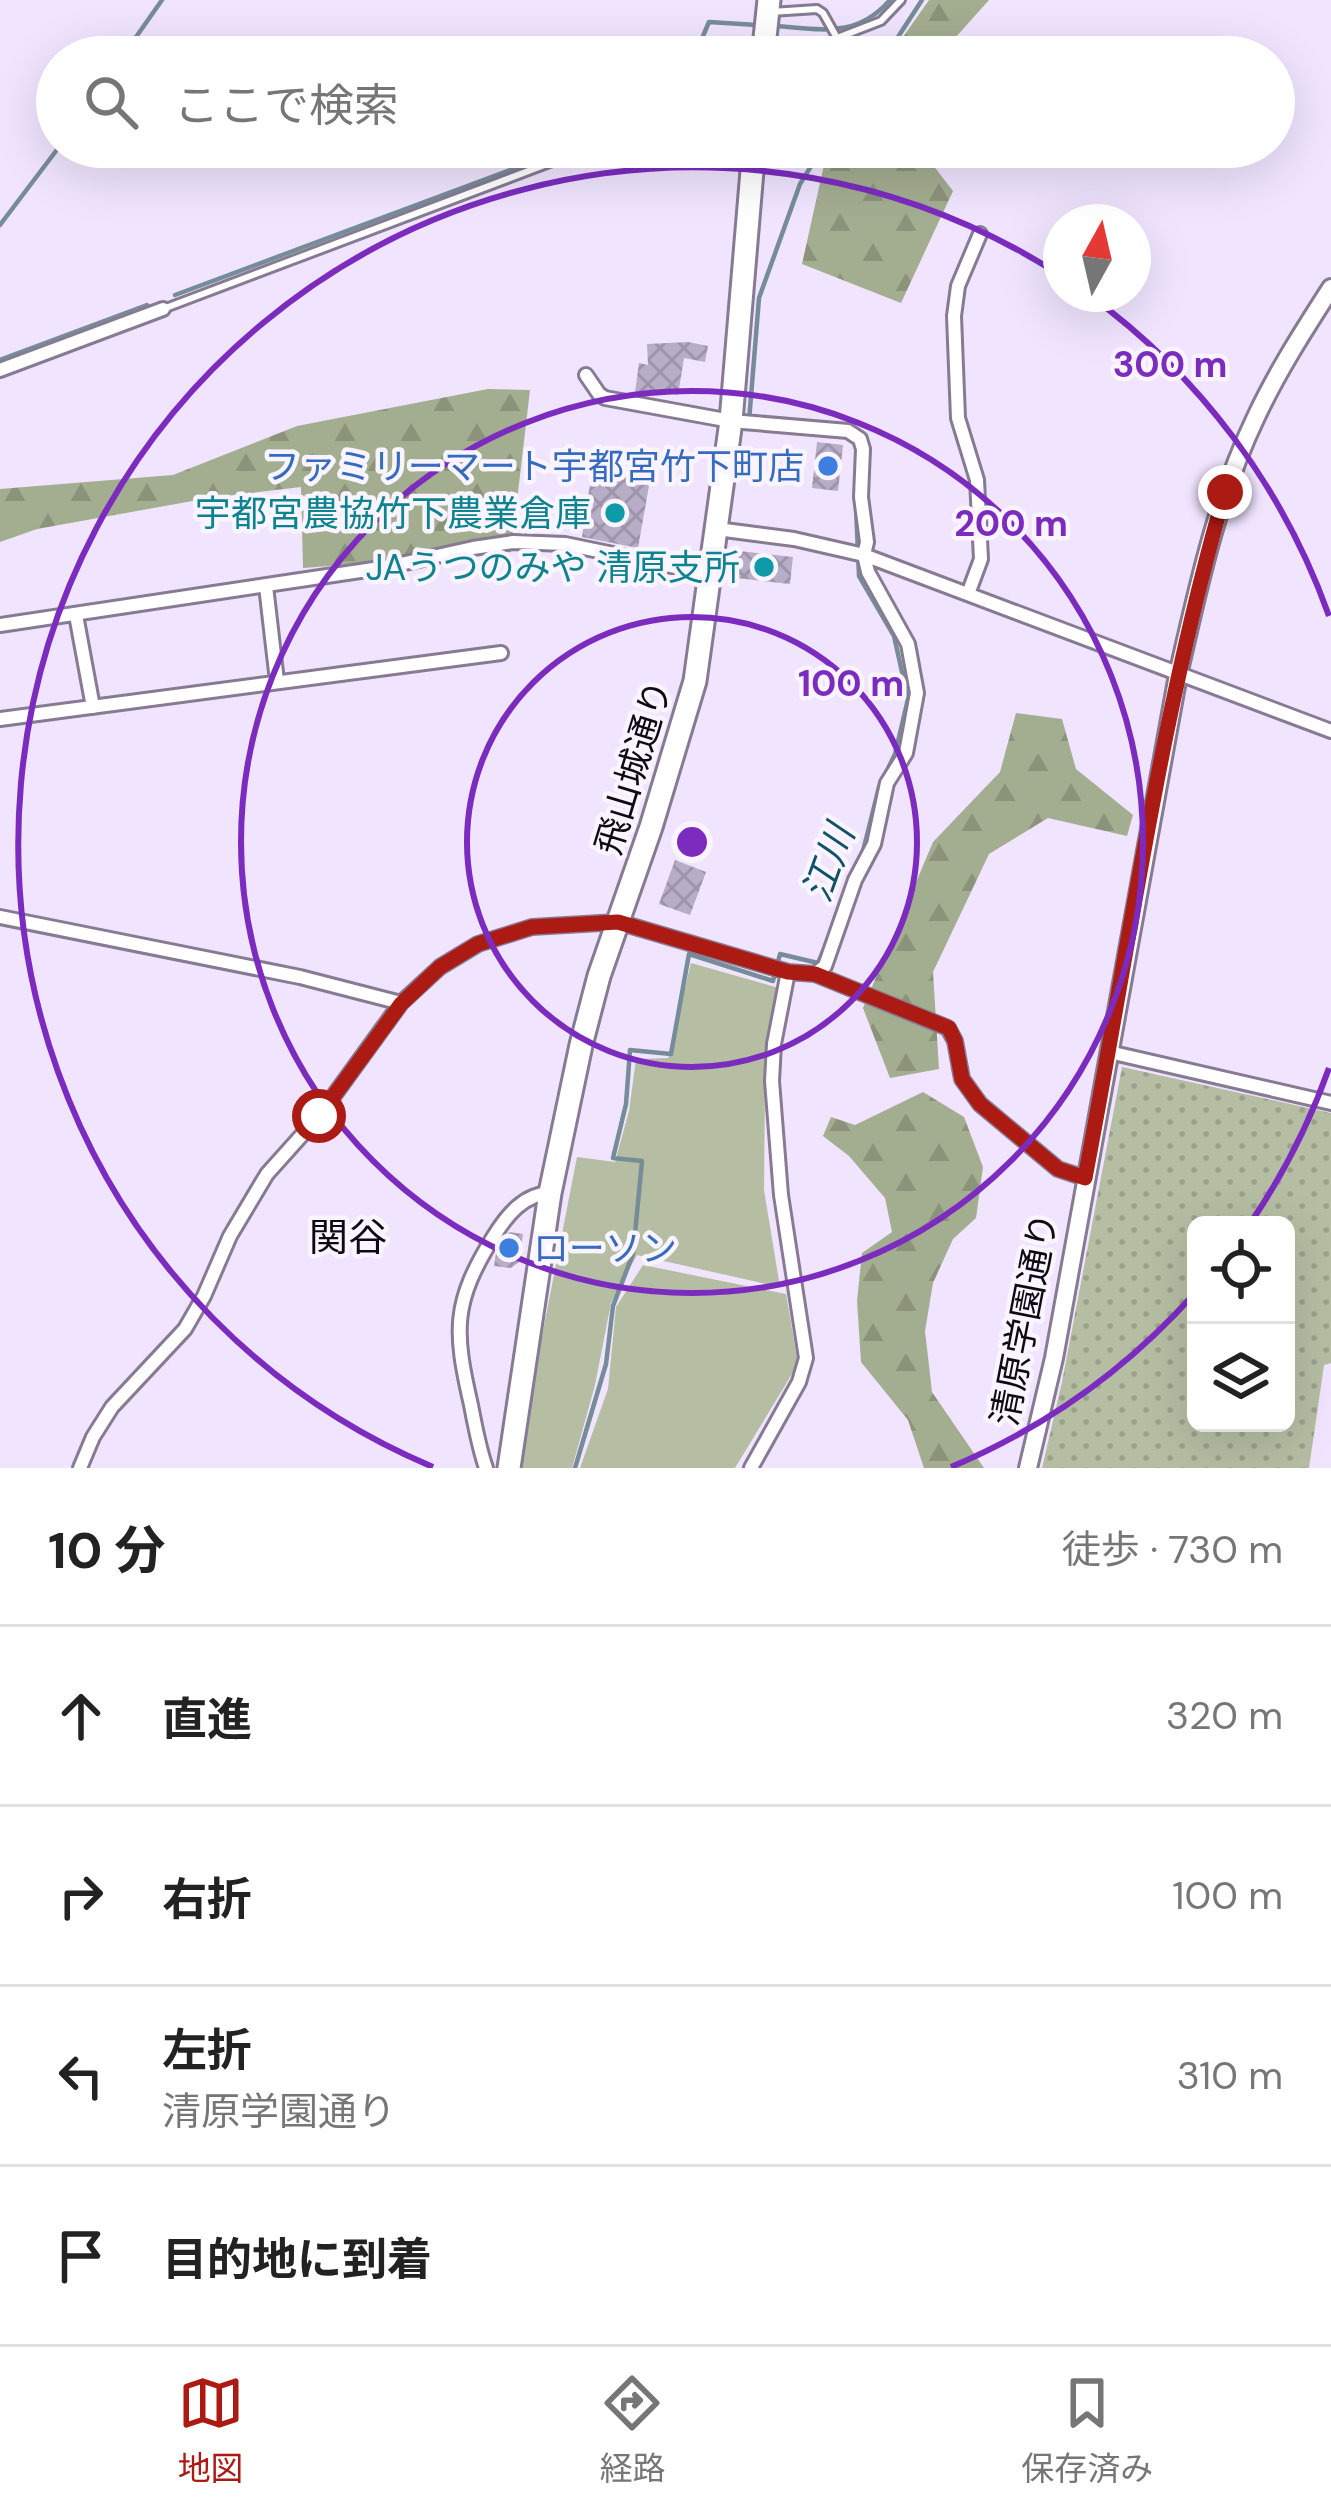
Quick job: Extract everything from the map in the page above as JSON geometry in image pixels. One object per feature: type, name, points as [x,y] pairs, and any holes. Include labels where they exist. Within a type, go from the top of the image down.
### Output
[{"type":"highway","points":[[765,36],[768,6]]},
{"type":"highway","name":"飛山城通り","points":[[508,1468],[550,1193],[581,1046],[599,976],[695,681],[730,421],[752,168]]},
{"type":"street","points":[[968,594],[981,559],[977,480],[958,418],[954,316],[958,286],[980,234]]},
{"type":"street","name":"清原学園通り","points":[[1028,1468],[1054,1358],[1198,586],[1225,492],[1256,417],[1331,288]]},
{"type":"street","points":[[0,370],[163,309]]},
{"type":"street","points":[[586,375],[605,398],[730,421],[848,431],[860,439],[868,572],[908,644],[917,693],[906,753],[887,784],[874,844],[855,880],[825,966],[815,974]]},
{"type":"street","points":[[717,529],[864,554],[1331,731]]},
{"type":"street","points":[[0,626],[387,567],[513,542],[565,544],[711,574]]},
{"type":"street","points":[[266,586],[277,680]]},
{"type":"street","points":[[76,615],[93,707]]},
{"type":"street","points":[[0,719],[501,653]]},
{"type":"street","points":[[0,916],[300,976],[401,1004]]},
{"type":"street","points":[[80,1468],[112,1407],[185,1329],[230,1236],[267,1174],[319,1116],[401,1004],[440,967],[478,944],[532,927],[618,922],[788,972],[815,974],[949,1028],[962,1079],[980,1104],[1058,1169],[1085,1178]]},
{"type":"street","points":[[752,1468],[800,1382],[806,1358],[781,1195],[772,1081],[788,972]]},
{"type":"street","points":[[1109,1052],[1331,1103]]},
{"type":"street","points":[[486,1468],[459,1352],[462,1303],[482,1254],[502,1222],[526,1199],[550,1193]]},
{"type":"lane","points":[[842,36],[881,21],[901,0]]},
{"type":"lane","points":[[768,6],[817,9],[836,36]]},
{"type":"lane","points":[[163,309],[536,168]]},
{"type":"green space","points":[[929,0],[989,0],[957,36],[904,36]]},
{"type":"green space","points":[[823,168],[935,168],[953,191],[901,303],[802,264]]},
{"type":"green space","points":[[488,389],[530,390],[511,552],[303,568],[301,487],[37,529],[0,542],[0,489],[173,475],[297,426]]},
{"type":"green space","points":[[1016,713],[1062,719],[1076,769],[1133,815],[1127,836],[1048,818],[989,854],[933,972],[939,1069],[890,1078],[863,1008],[933,842],[1000,772]]},
{"type":"green space","points":[[691,963],[779,988],[765,1078],[764,1190],[780,1287],[637,1255],[611,1303],[572,1468],[521,1468],[577,1157],[615,1162],[636,1059],[668,1058]]},
{"type":"green space","points":[[1122,1067],[1331,1113],[1331,1363],[1324,1365],[1309,1468],[1042,1468]]},
{"type":"green space","points":[[923,1092],[964,1117],[983,1167],[976,1218],[953,1239],[933,1283],[925,1331],[932,1392],[984,1468],[924,1468],[908,1420],[861,1362],[857,1301],[862,1253],[892,1232],[885,1198],[849,1156],[823,1136],[831,1117],[855,1125]]},
{"type":"green space","points":[[643,1265],[786,1294],[798,1364],[735,1468],[580,1468],[608,1389],[616,1307]]},
{"type":"building","points":[[647,344],[708,346],[705,362],[684,358],[678,395],[635,392],[639,363],[648,365]]},
{"type":"building","name":"ファミリーマート宇都宮竹下町店","points":[[817,442],[843,445],[838,491],[812,488]]},
{"type":"building","name":"宇都宮農協竹下農業倉庫","points":[[592,471],[650,480],[638,548],[582,537]]},
{"type":"building","name":"JAうつのみや 清原支所","points":[[739,551],[793,557],[790,584],[736,578]]},
{"type":"building","points":[[675,860],[706,872],[690,915],[659,904]]},
{"type":"building","name":"ローソン","points":[[509,1232],[523,1234],[519,1262],[511,1268],[494,1266],[496,1254]]},
{"type":"waterway","points":[[137,36],[162,0]]},
{"type":"waterway","points":[[775,26],[851,26],[890,0]]},
{"type":"waterway","name":"江川","points":[[899,36],[922,0]]},
{"type":"waterway","points":[[703,36],[709,22],[757,25]]},
{"type":"waterway","points":[[0,225],[43,168]]},
{"type":"waterway","points":[[175,295],[516,168]]},
{"type":"waterway","name":"江川","points":[[749,421],[759,298],[810,168]]},
{"type":"waterway","points":[[0,360],[147,305]]},
{"type":"waterway","name":"江川","points":[[856,507],[859,576],[894,636],[908,699],[862,855]]},
{"type":"waterway","name":"江川","points":[[575,1468],[606,1364],[613,1306],[633,1254],[642,1161],[613,1158],[626,1104],[630,1050],[671,1054],[689,954],[773,981],[780,954],[818,963],[829,938]]},
{"type":"place","name":"ファミリーマート宇都宮竹下町店","points":[[828,466]]},
{"type":"place","name":"宇都宮農協竹下農業倉庫","points":[[615,513]]},
{"type":"place","name":"JAうつのみや 清原支所","points":[[764,567]]},
{"type":"place","name":"ローソン","points":[[509,1248]]},
{"type":"district","name":"関谷","points":[[348,1237]]},
{"type":"route","points":[[319,1116],[401,1004],[440,967],[478,944],[532,927],[618,922],[788,972],[815,974],[949,1028],[962,1079],[980,1104],[1058,1169],[1085,1178],[1178,675],[1225,492]]}]
